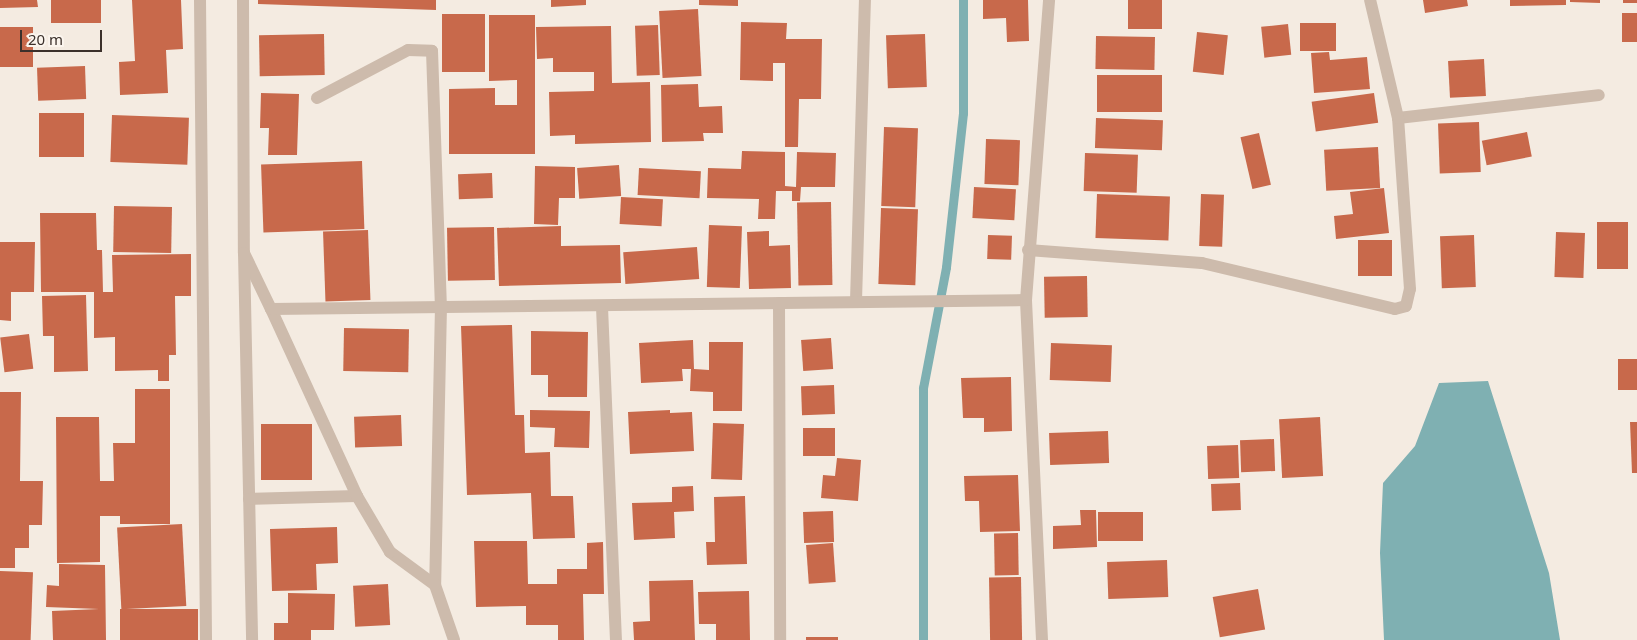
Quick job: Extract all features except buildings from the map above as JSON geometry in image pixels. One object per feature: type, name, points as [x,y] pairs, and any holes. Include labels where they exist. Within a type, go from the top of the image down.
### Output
[{"type":"street","points":[[200,0],[206,640]]},
{"type":"street","points":[[243,0],[244,252],[252,640]]},
{"type":"street","points":[[856,301],[865,0]]},
{"type":"street","points":[[1042,640],[1026,300],[1028,250],[1049,0]]},
{"type":"street","points":[[1028,250],[1202,263],[1396,309],[1406,306],[1410,289],[1398,118],[1370,0]]},
{"type":"street","points":[[318,98],[408,50],[418,48],[432,51],[441,306],[435,585],[454,640]]},
{"type":"street","points":[[1398,118],[1599,95]]},
{"type":"street","points":[[244,252],[357,496],[390,552],[435,585]]},
{"type":"street","points":[[271,309],[441,306],[602,307],[856,301],[1026,300]]},
{"type":"street","points":[[779,303],[780,640]]},
{"type":"street","points":[[602,307],[616,640]]},
{"type":"street","points":[[249,499],[357,496]]},
{"type":"water","points":[[1488,381],[1549,573],[1560,640],[1384,640],[1380,553],[1383,483],[1415,446],[1439,383]]},
{"type":"waterway","points":[[923,640],[923,388],[946,267],[963,113],[963,0]]}]
